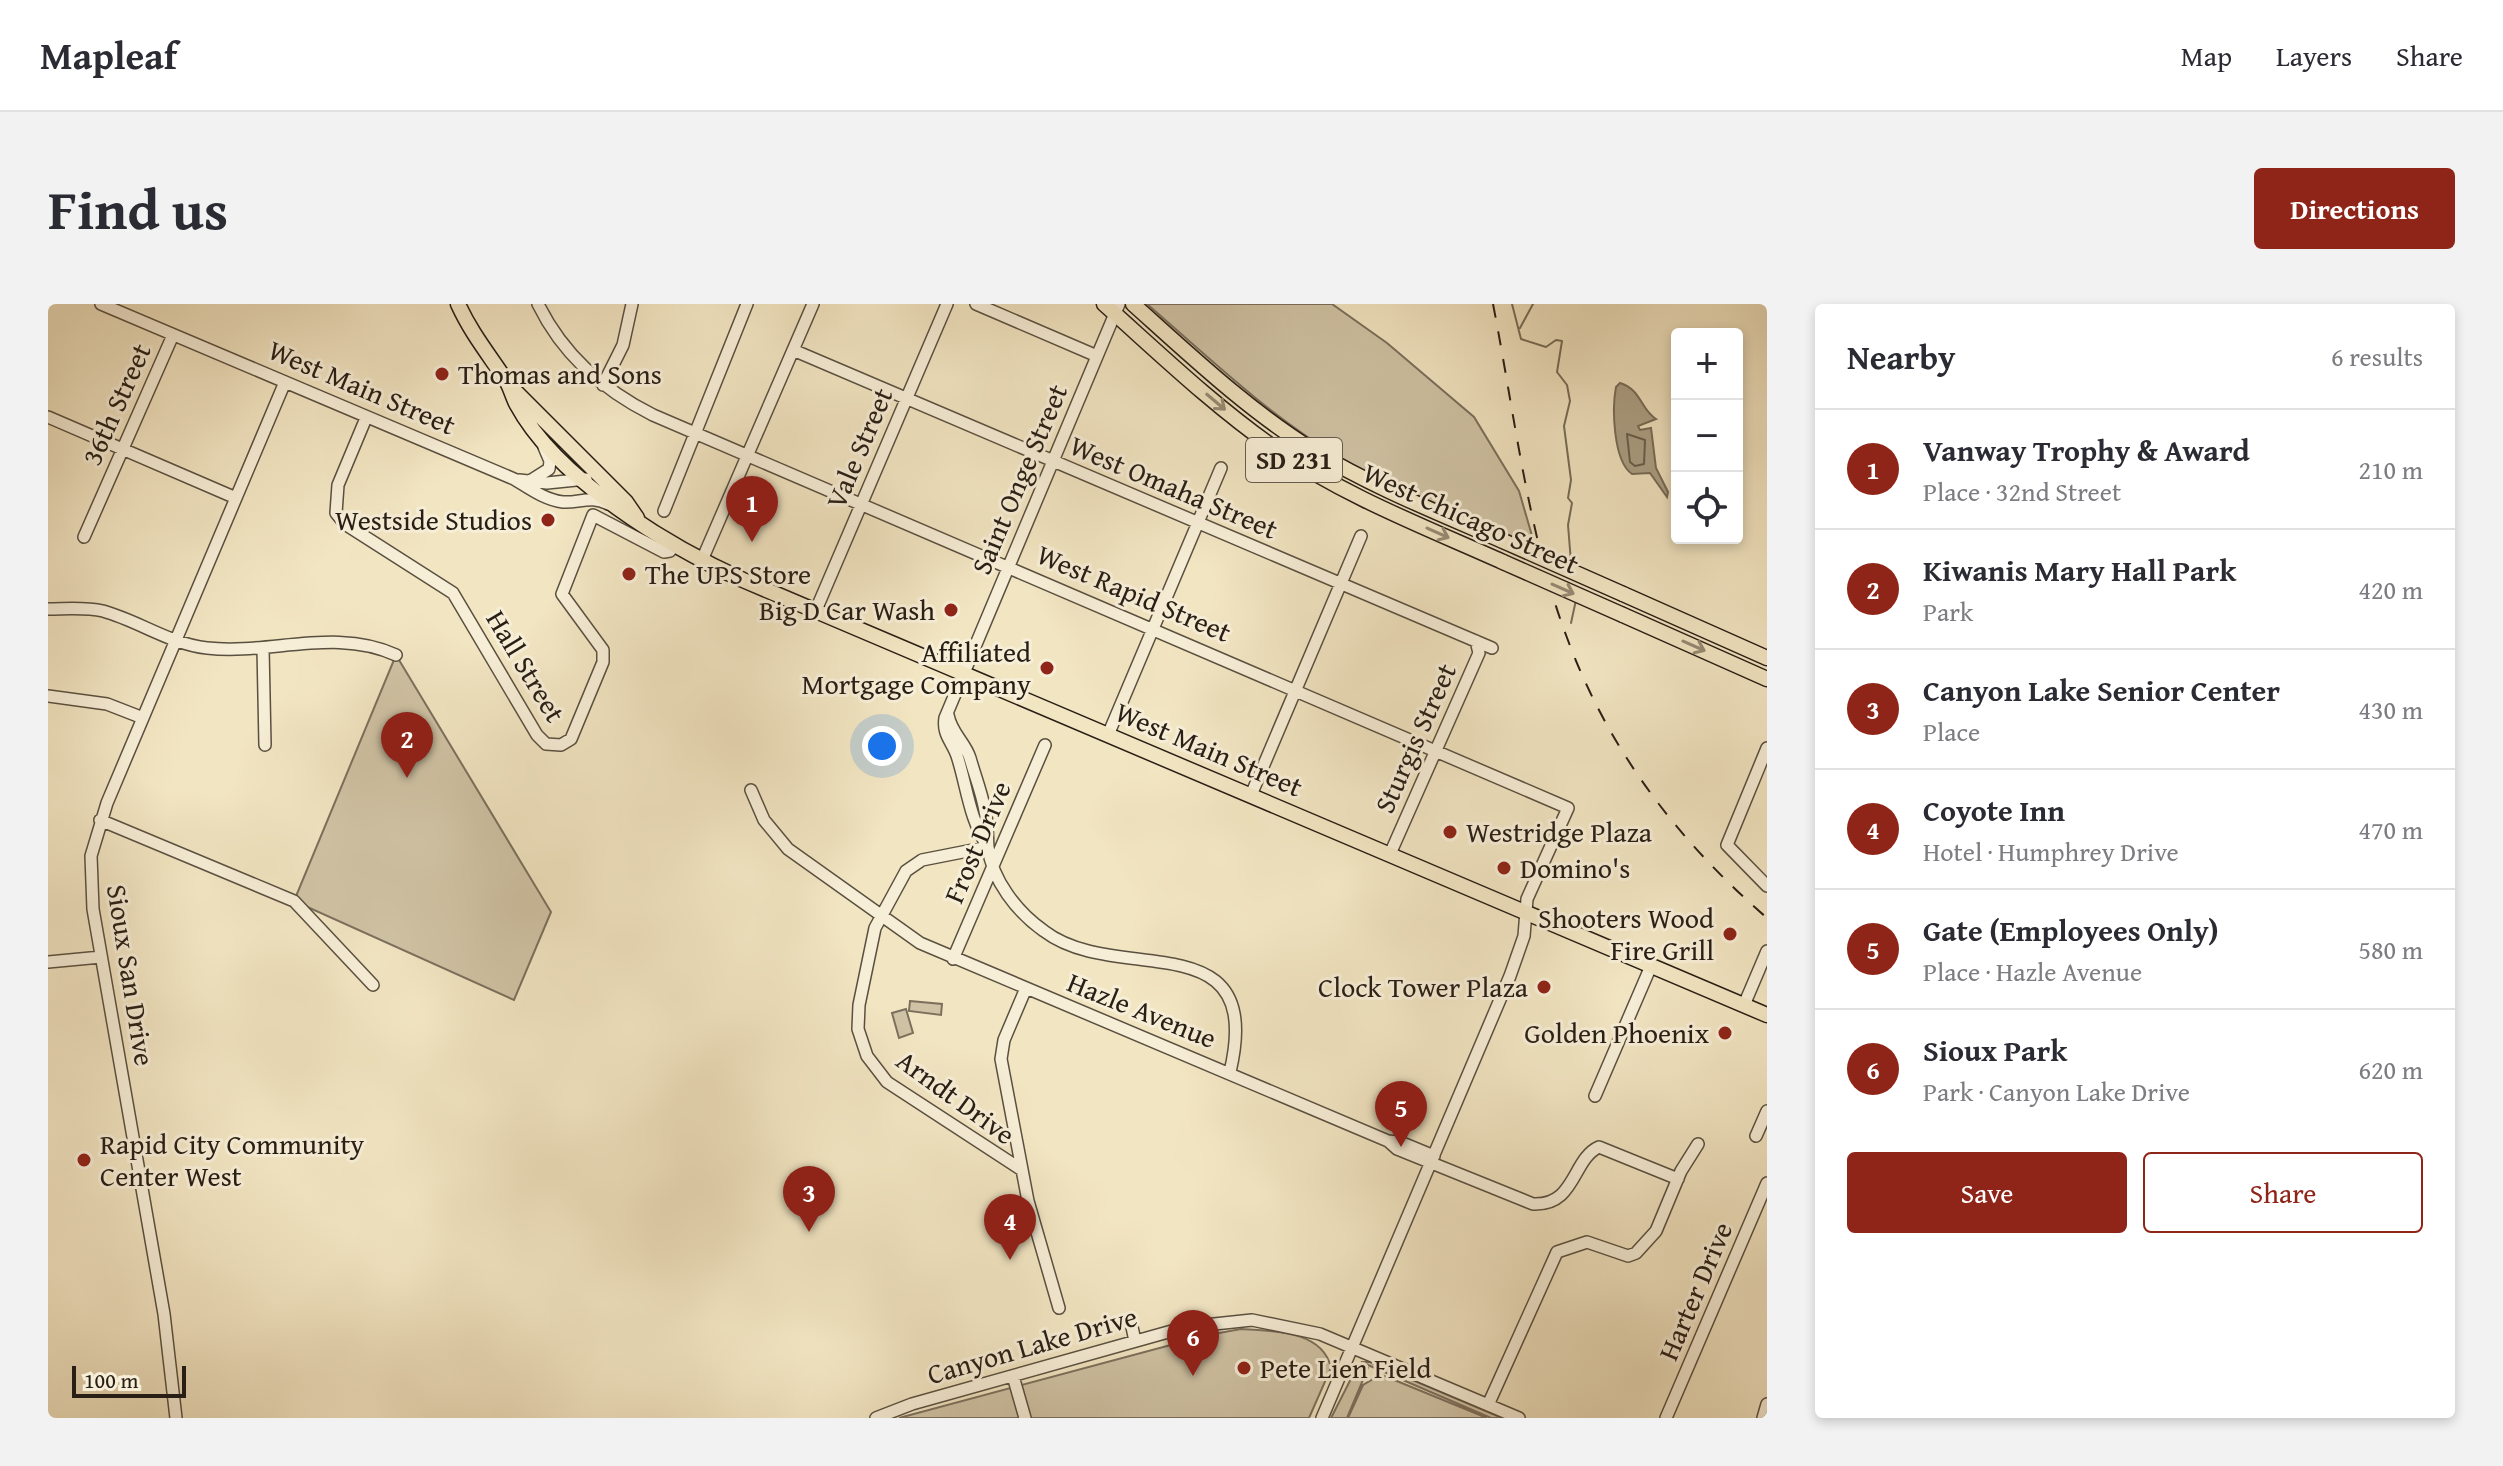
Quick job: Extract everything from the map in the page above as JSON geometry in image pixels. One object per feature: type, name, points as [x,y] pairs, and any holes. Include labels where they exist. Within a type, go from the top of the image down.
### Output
[{"type":"main road","points":[[458,304],[482,348],[509,385],[634,514]]},
{"type":"main road","name":"West Chicago Street","points":[[1133,304],[1224,385],[1267,419],[1330,460],[1767,658]]},
{"type":"main road","points":[[1113,307],[1134,316],[1188,362],[1224,385]]},
{"type":"main road","name":"West Chicago Street","points":[[1113,307],[1231,415],[1297,462],[1376,505],[1767,679]]},
{"type":"main road","points":[[509,385],[517,405],[537,432],[616,508]]},
{"type":"main road","name":"West Main Street","points":[[616,508],[634,514],[702,560],[1767,1015]]},
{"type":"street","name":"West Main Street","points":[[101,304],[520,481],[552,500],[591,498],[616,508]]},
{"type":"street","name":"West Rapid Street","points":[[538,304],[564,346],[603,385],[639,408],[1296,688],[1568,808],[1527,899],[1526,913]]},
{"type":"street","points":[[603,385],[623,345],[632,304]]},
{"type":"street","points":[[664,511],[747,304]]},
{"type":"street","points":[[702,560],[813,304]]},
{"type":"street","name":"Vale Street","points":[[816,610],[947,304]]},
{"type":"street","points":[[976,304],[1097,356]]},
{"type":"street","name":"Saint Onge Street","points":[[988,847],[984,807],[968,753],[951,727],[949,707],[1097,356],[1113,307]]},
{"type":"street","name":"36th Street","points":[[84,537],[173,335]]},
{"type":"street","name":"West Omaha Street","points":[[793,350],[1492,648]]},
{"type":"street","name":"Sioux San Drive","points":[[176,1418],[164,1314],[101,957],[90,870],[100,820],[285,382]]},
{"type":"street","points":[[48,417],[236,498]]},
{"type":"street","name":"Hall Street","points":[[366,418],[338,485],[336,513],[352,529],[453,593],[537,735],[546,744],[557,746],[571,739],[604,658],[600,646],[563,599],[563,585],[593,515],[667,553],[675,544]]},
{"type":"street","points":[[520,481],[544,475],[550,465],[537,432]]},
{"type":"street","points":[[552,500],[582,488],[582,462]]},
{"type":"street","points":[[1108,735],[1221,468]]},
{"type":"street","name":"West Main Street","points":[[520,481],[594,481],[634,514]]},
{"type":"street","points":[[627,531],[634,514]]},
{"type":"street","points":[[1251,795],[1361,536]]},
{"type":"street","points":[[48,609],[86,608],[105,612],[176,641],[219,649],[343,642],[379,648],[396,655]]},
{"type":"street","name":"Sturgis Street","points":[[1390,854],[1479,653],[1476,641]]},
{"type":"street","points":[[263,648],[265,745]]},
{"type":"street","points":[[48,696],[107,704],[143,718]]},
{"type":"street","name":"Frost Drive","points":[[953,959],[1045,745]]},
{"type":"street","points":[[1767,748],[1727,845],[1767,886]]},
{"type":"street","name":"Hazle Avenue","points":[[751,790],[760,813],[783,845],[920,943],[1230,1072],[1388,1141],[1397,1149],[1432,1160],[1533,1204],[1547,1203],[1571,1185],[1590,1152],[1599,1147],[1678,1179]]},
{"type":"street","points":[[100,820],[294,901],[373,985]]},
{"type":"street","points":[[988,847],[993,865],[1016,905],[1062,943],[1108,958],[1184,964],[1216,983],[1228,998],[1232,1013],[1230,1072]]},
{"type":"street","name":"Arndt Drive","points":[[988,847],[915,862],[906,871],[873,933],[858,1013],[859,1036],[867,1056],[894,1088],[1022,1170]]},
{"type":"street","points":[[1322,1418],[1518,957],[1526,913]]},
{"type":"street","points":[[1744,1005],[1767,951]]},
{"type":"street","points":[[48,962],[101,957]]},
{"type":"street","points":[[1595,1096],[1651,966]]},
{"type":"street","points":[[1026,988],[1001,1055],[1022,1170],[1059,1308]]},
{"type":"street","points":[[1756,1136],[1767,1111]]},
{"type":"street","points":[[1488,1405],[1557,1252],[1579,1243],[1593,1242],[1628,1256],[1636,1253],[1656,1231],[1678,1179],[1698,1144]]},
{"type":"street","name":"Harter Drive","points":[[1666,1418],[1767,1183]]},
{"type":"street","name":"Canyon Lake Drive","points":[[876,1418],[912,1404],[1135,1341],[1158,1328],[1252,1320],[1297,1327],[1352,1347],[1519,1418]]},
{"type":"street","points":[[1132,1327],[1135,1341]]},
{"type":"street","points":[[1013,1376],[1025,1418]]},
{"type":"street","points":[[1763,1418],[1767,1404]]},
{"type":"shaded area","points":[[1147,304],[1332,304],[1387,343],[1474,417],[1519,491],[1535,546],[1407,492],[1334,454],[1260,402]]},
{"type":"shaded area","points":[[396,655],[551,912],[514,1000],[294,901]]},
{"type":"shaded area","points":[[910,1001],[942,1004],[941,1015],[909,1011]]},
{"type":"shaded area","points":[[906,1009],[913,1033],[899,1038],[892,1013]]},
{"type":"shaded area","points":[[1241,1329],[1295,1335],[1318,1346],[1326,1355],[1331,1368],[1309,1418],[899,1418],[1208,1335]]},
{"type":"shaded area","points":[[1361,1362],[1370,1362],[1502,1418],[1491,1418]]},
{"type":"shaded area","points":[[1358,1365],[1368,1368],[1347,1418],[1331,1418]]},
{"type":"shaded area","points":[[1380,1375],[1487,1418],[1348,1418],[1363,1385]]},
{"type":"water","points":[[1620,383],[1633,390],[1656,419],[1638,426],[1640,430],[1651,428],[1656,468],[1668,492],[1667,497],[1650,473],[1632,474],[1621,458],[1614,420],[1616,387]]},
{"type":"waterway","points":[[1512,304],[1521,339],[1546,347],[1556,340],[1562,341],[1557,372],[1567,385],[1570,401],[1564,426],[1571,480],[1568,498],[1572,503],[1568,525],[1571,562]]},
{"type":"waterway","points":[[1520,328],[1533,304]]},
{"type":"waterway","points":[[1571,623],[1576,600]]},
{"type":"railway","points":[[1493,304],[1523,472],[1542,556],[1566,635],[1583,676],[1602,716],[1648,790],[1703,857],[1767,918]]},
{"type":"place","name":"Thomas and Sons","points":[[442,374]]},
{"type":"place","name":"Westside Studios","points":[[548,520]]},
{"type":"place","name":"Vanway Trophy & Award","points":[[752,542]]},
{"type":"place","name":"The UPS Store","points":[[629,574]]},
{"type":"place","name":"Big D Car Wash","points":[[951,610]]},
{"type":"place","name":"Affiliated Mortgage Company","points":[[1047,668]]},
{"type":"place","name":"Kiwanis Mary Hall Park","points":[[407,778]]},
{"type":"place","name":"Westridge Plaza","points":[[1450,832]]},
{"type":"place","name":"Domino's","points":[[1504,868]]},
{"type":"place","name":"Shooters Wood Fire Grill","points":[[1730,934]]},
{"type":"place","name":"Clock Tower Plaza","points":[[1544,987]]},
{"type":"place","name":"Golden Phoenix","points":[[1725,1033]]},
{"type":"place","name":"Gate (Employees Only)","points":[[1401,1147]]},
{"type":"place","name":"Rapid City Community Center West","points":[[84,1160]]},
{"type":"place","name":"Canyon Lake Senior Center","points":[[809,1232]]},
{"type":"place","name":"Coyote Inn","points":[[1010,1260]]},
{"type":"place","name":"Pete Lien Field","points":[[1244,1368]]},
{"type":"place","name":"Sioux Park","points":[[1193,1376]]}]
